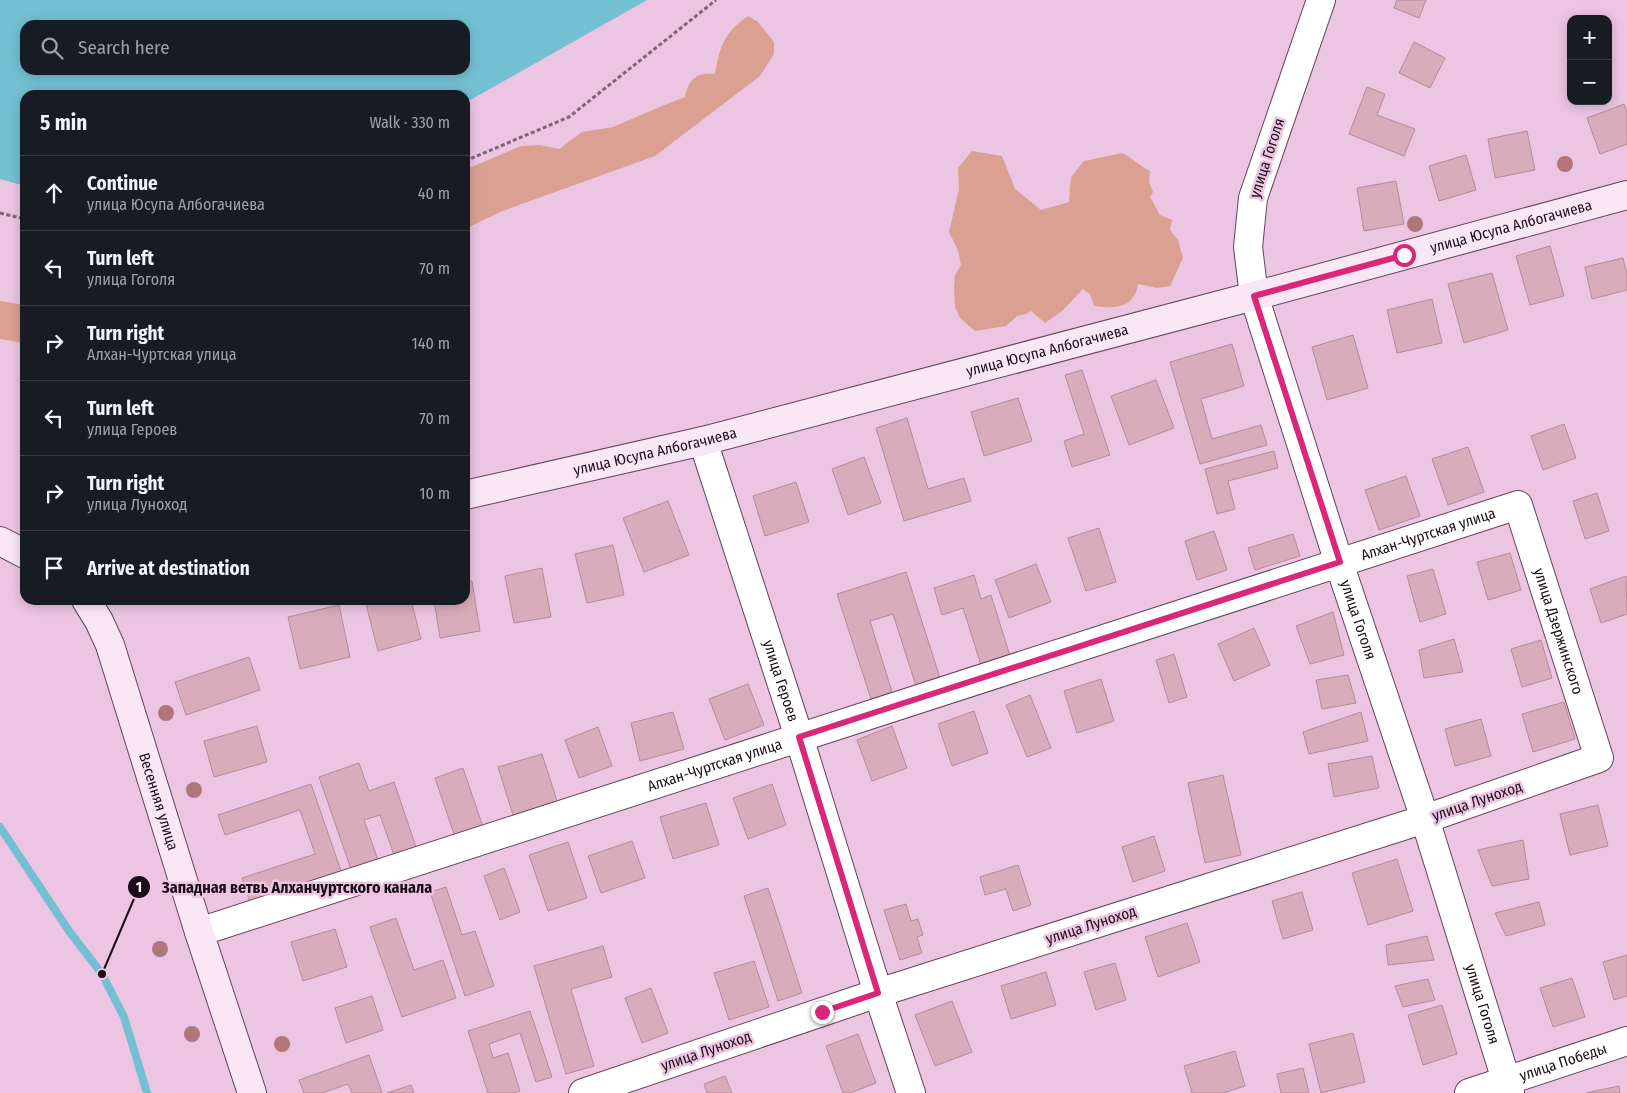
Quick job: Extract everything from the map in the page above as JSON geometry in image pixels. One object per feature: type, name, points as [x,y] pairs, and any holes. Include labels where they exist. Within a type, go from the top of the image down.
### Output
[{"type":"street","name":"улица Гоголя","points":[[1321,0],[1253,198],[1248,247],[1254,296],[1425,819],[1508,1087]]},
{"type":"street","name":"улица Юсупа Албогачиева","points":[[470,494],[703,441],[1254,296],[1627,195]]},
{"type":"street","name":"улица Героев","points":[[703,441],[911,1093]]},
{"type":"street","name":"Алхан-Чуртская улица","points":[[199,932],[1518,505]]},
{"type":"street","name":"улица Дзержинского","points":[[1518,505],[1599,758]]},
{"type":"street","points":[[0,541],[20,551]]},
{"type":"street","name":"Весенняя улица","points":[[89,605],[110,645],[199,932],[252,1093]]},
{"type":"street","name":"улица Луноход","points":[[584,1093],[878,993],[1425,819],[1599,758]]},
{"type":"street","name":"улица Победы","points":[[1469,1093],[1508,1087],[1627,1041]]},
{"type":"path","points":[[470,159],[569,117],[716,0]]},
{"type":"path","points":[[0,213],[20,219]]},
{"type":"shaded area","points":[[748,16],[758,22],[774,42],[774,54],[760,76],[655,156],[500,212],[470,227],[470,168],[521,146],[539,145],[559,149],[582,132],[613,127],[685,97],[694,78],[703,74],[715,74],[724,41],[740,22]]},
{"type":"shaded area","points":[[972,151],[1002,156],[1015,189],[1041,210],[1069,202],[1071,177],[1084,161],[1122,153],[1150,171],[1149,182],[1153,192],[1150,197],[1160,215],[1172,220],[1170,230],[1178,240],[1183,258],[1170,286],[1157,288],[1138,284],[1133,298],[1116,307],[1094,306],[1090,294],[1083,289],[1062,311],[1045,323],[1031,311],[1017,316],[1006,326],[975,331],[960,318],[955,307],[955,275],[961,265],[958,250],[949,232],[959,189],[958,168]]},
{"type":"shaded area","points":[[0,301],[20,304],[20,342],[0,339]]},
{"type":"water","points":[[0,0],[647,0],[470,100],[470,90],[20,90],[20,185],[0,179]]},
{"type":"building","points":[[1397,0],[1426,0],[1419,18],[1394,8]]},
{"type":"building","points":[[1414,42],[1445,58],[1430,88],[1399,73]]},
{"type":"building","points":[[1367,87],[1385,94],[1377,115],[1415,129],[1404,156],[1349,134]]},
{"type":"building","points":[[1624,104],[1627,113],[1627,144],[1600,154],[1587,118]]},
{"type":"building","points":[[1527,131],[1535,170],[1495,178],[1488,139]]},
{"type":"building","points":[[1466,155],[1476,190],[1439,201],[1429,166]]},
{"type":"building","points":[[1396,181],[1404,224],[1364,231],[1357,188]]},
{"type":"building","points":[[1550,246],[1564,296],[1530,305],[1516,256]]},
{"type":"building","points":[[1623,258],[1627,275],[1627,290],[1592,299],[1585,267]]},
{"type":"building","points":[[1492,273],[1508,330],[1464,343],[1448,284]]},
{"type":"building","points":[[1432,299],[1442,343],[1397,353],[1387,310]]},
{"type":"building","points":[[1353,335],[1368,388],[1327,400],[1312,347]]},
{"type":"building","points":[[1232,344],[1244,386],[1201,399],[1212,439],[1261,425],[1267,445],[1200,464],[1170,362]]},
{"type":"building","points":[[1082,370],[1110,455],[1072,467],[1064,441],[1084,434],[1065,375]]},
{"type":"building","points":[[1156,380],[1174,428],[1129,445],[1111,396]]},
{"type":"building","points":[[1018,398],[1032,441],[984,456],[971,412]]},
{"type":"building","points":[[907,418],[928,489],[964,478],[971,501],[904,521],[876,428]]},
{"type":"building","points":[[1564,424],[1576,458],[1543,470],[1531,436]]},
{"type":"building","points":[[1468,447],[1484,492],[1448,505],[1432,459]]},
{"type":"building","points":[[1274,451],[1278,468],[1228,481],[1235,509],[1217,514],[1205,469]]},
{"type":"building","points":[[864,457],[881,503],[848,515],[832,469]]},
{"type":"building","points":[[1406,476],[1420,516],[1379,530],[1365,490]]},
{"type":"building","points":[[796,482],[809,522],[765,536],[753,496]]},
{"type":"building","points":[[1597,493],[1609,531],[1585,539],[1573,501]]},
{"type":"building","points":[[668,501],[689,555],[644,572],[623,518]]},
{"type":"building","points":[[1099,528],[1116,582],[1086,591],[1068,538]]},
{"type":"building","points":[[1214,531],[1227,570],[1197,580],[1185,541]]},
{"type":"building","points":[[1293,534],[1300,556],[1255,570],[1248,548]]},
{"type":"building","points":[[613,545],[624,595],[587,603],[575,554]]},
{"type":"building","points":[[1510,553],[1521,590],[1488,600],[1477,562]]},
{"type":"building","points":[[1036,564],[1051,602],[1009,618],[995,580]]},
{"type":"building","points":[[542,568],[551,617],[514,623],[505,576]]},
{"type":"building","points":[[1433,569],[1446,614],[1420,622],[1407,576]]},
{"type":"building","points":[[906,572],[940,678],[916,686],[893,614],[870,621],[892,692],[871,699],[837,594]]},
{"type":"building","points":[[974,575],[981,599],[991,595],[1010,656],[981,665],[963,608],[942,615],[934,588]]},
{"type":"building","points":[[1626,576],[1627,614],[1601,623],[1590,589]]},
{"type":"building","points":[[470,581],[472,581],[480,631],[440,638],[435,605],[470,605]]},
{"type":"building","points":[[339,605],[350,657],[300,669],[288,617]]},
{"type":"building","points":[[366,605],[412,605],[421,639],[378,651]]},
{"type":"building","points":[[1333,612],[1344,655],[1310,664],[1296,626]]},
{"type":"building","points":[[1254,628],[1270,665],[1234,681],[1218,644]]},
{"type":"building","points":[[1454,639],[1463,672],[1424,678],[1419,650]]},
{"type":"building","points":[[1541,640],[1552,678],[1522,687],[1511,649]]},
{"type":"building","points":[[1174,654],[1187,697],[1169,703],[1156,660]]},
{"type":"building","points":[[249,657],[260,690],[186,715],[175,682]]},
{"type":"building","points":[[1348,675],[1356,703],[1322,709],[1316,680]]},
{"type":"building","points":[[1101,679],[1114,721],[1077,733],[1064,691]]},
{"type":"building","points":[[748,684],[764,725],[725,740],[709,699]]},
{"type":"building","points":[[1030,695],[1051,748],[1027,757],[1006,705]]},
{"type":"building","points":[[1564,702],[1575,739],[1533,752],[1522,714]]},
{"type":"building","points":[[974,711],[988,753],[952,766],[938,724]]},
{"type":"building","points":[[673,712],[684,749],[640,761],[631,723]]},
{"type":"building","points":[[1361,712],[1368,741],[1309,754],[1303,732]]},
{"type":"building","points":[[1481,719],[1491,756],[1455,766],[1445,729]]},
{"type":"building","points":[[257,726],[267,762],[214,777],[204,741]]},
{"type":"building","points":[[892,726],[907,768],[872,781],[857,740]]},
{"type":"building","points":[[598,727],[612,766],[579,778],[565,740]]},
{"type":"building","points":[[542,754],[557,801],[513,815],[498,767]]},
{"type":"building","points":[[1372,756],[1379,788],[1334,797],[1328,764]]},
{"type":"building","points":[[359,763],[369,791],[394,782],[417,850],[395,858],[380,815],[364,820],[379,863],[352,872],[319,777]]},
{"type":"building","points":[[463,768],[483,827],[455,837],[435,778]]},
{"type":"building","points":[[1223,775],[1241,855],[1205,863],[1188,783]]},
{"type":"building","points":[[311,784],[341,871],[250,902],[242,878],[315,854],[300,810],[225,835],[218,815]]},
{"type":"building","points":[[772,784],[786,825],[748,839],[733,798]]},
{"type":"building","points":[[706,803],[719,845],[673,859],[660,817]]},
{"type":"building","points":[[1598,805],[1608,846],[1570,855],[1560,814]]},
{"type":"building","points":[[1154,836],[1165,871],[1133,882],[1122,847]]},
{"type":"building","points":[[1523,840],[1529,879],[1492,886],[1478,850]]},
{"type":"building","points":[[632,841],[645,878],[601,893],[588,856]]},
{"type":"building","points":[[568,842],[587,898],[548,911],[529,855]]},
{"type":"building","points":[[1397,859],[1413,911],[1368,925],[1352,873]]},
{"type":"building","points":[[1018,865],[1031,905],[1013,911],[1006,889],[985,895],[980,877]]},
{"type":"building","points":[[504,868],[520,912],[500,920],[484,876]]},
{"type":"building","points":[[446,887],[462,935],[475,931],[494,986],[465,996],[430,892]]},
{"type":"building","points":[[768,888],[802,993],[778,1001],[744,896]]},
{"type":"building","points":[[1302,892],[1313,930],[1283,939],[1272,901]]},
{"type":"building","points":[[1539,902],[1545,925],[1506,936],[1495,913]]},
{"type":"building","points":[[906,904],[911,921],[918,919],[923,935],[917,937],[922,953],[900,960],[884,910]]},
{"type":"building","points":[[396,918],[414,970],[443,960],[456,998],[402,1017],[370,927]]},
{"type":"building","points":[[1187,923],[1200,962],[1158,977],[1145,937]]},
{"type":"building","points":[[335,929],[347,967],[303,981],[291,942]]},
{"type":"building","points":[[1427,936],[1434,960],[1388,965],[1386,945]]},
{"type":"building","points":[[603,946],[612,977],[571,989],[594,1066],[566,1074],[534,966]]},
{"type":"building","points":[[1627,955],[1627,996],[1614,1000],[1603,962]]},
{"type":"building","points":[[754,961],[769,1007],[729,1020],[714,973]]},
{"type":"building","points":[[1115,963],[1126,1000],[1096,1010],[1084,972]]},
{"type":"building","points":[[1046,972],[1056,1005],[1011,1019],[1001,986]]},
{"type":"building","points":[[1572,978],[1585,1017],[1553,1027],[1540,988]]},
{"type":"building","points":[[1428,979],[1435,1000],[1403,1007],[1395,986]]},
{"type":"building","points":[[651,988],[668,1033],[642,1043],[625,998]]},
{"type":"building","points":[[372,996],[383,1030],[346,1043],[335,1008]]},
{"type":"building","points":[[952,1001],[972,1052],[935,1066],[915,1015]]},
{"type":"building","points":[[1442,1005],[1457,1054],[1423,1065],[1408,1015]]},
{"type":"building","points":[[530,1011],[552,1077],[536,1082],[520,1033],[489,1044],[493,1058],[508,1053],[520,1091],[514,1093],[488,1093],[468,1031]]},
{"type":"building","points":[[1353,1033],[1365,1082],[1321,1093],[1309,1044]]},
{"type":"building","points":[[858,1034],[876,1083],[850,1093],[843,1093],[826,1046]]},
{"type":"building","points":[[1235,1051],[1245,1086],[1223,1093],[1192,1093],[1184,1066]]},
{"type":"building","points":[[369,1055],[382,1093],[352,1093],[348,1084],[322,1093],[304,1093],[299,1080]]},
{"type":"building","points":[[1303,1068],[1309,1093],[1281,1093],[1277,1074]]},
{"type":"building","points":[[725,1076],[732,1093],[707,1093],[704,1084]]},
{"type":"building","points":[[411,1085],[414,1093],[387,1093]]},
{"type":"building","points":[[1619,1086],[1620,1093],[1586,1093]]},
{"type":"waterway","points":[[0,827],[69,931],[102,974],[124,1017],[147,1093]]},
{"type":"place","name":"Западная ветвь Алханчуртского канала","points":[[102,974]]},
{"type":"route","points":[[822,1012],[878,993],[799,737],[1340,562],[1254,296],[1404,255]]}]
